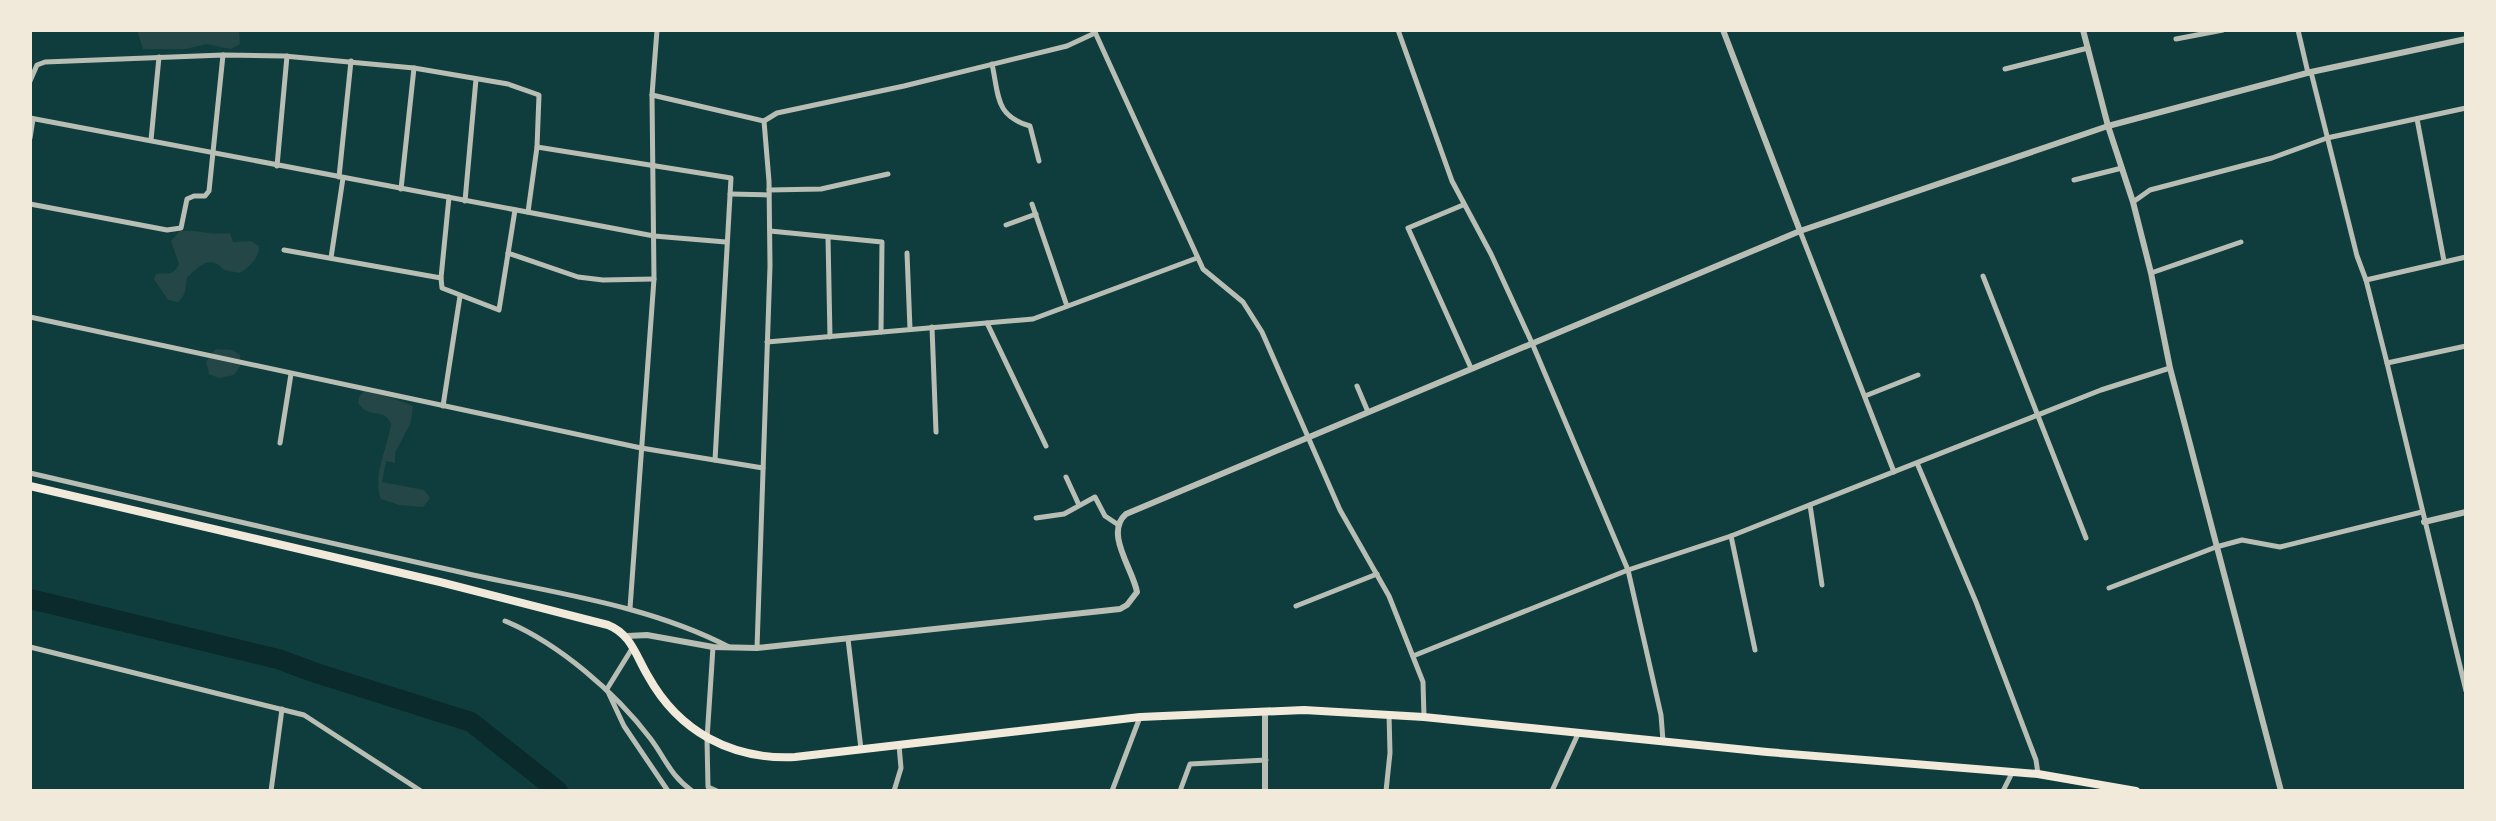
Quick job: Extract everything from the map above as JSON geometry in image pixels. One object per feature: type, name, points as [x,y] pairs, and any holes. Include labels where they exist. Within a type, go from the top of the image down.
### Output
[{"type":"highway","points":[[30,486],[440,582],[608,625],[627,636],[668,707],[688,727],[707,739],[742,753],[769,757],[862,750],[1140,717],[1265,711],[1389,714],[1663,742],[2038,774],[2136,791]]},
{"type":"street","points":[[630,608],[654,279],[652,95],[657,30]]},
{"type":"street","points":[[1398,30],[1452,181],[1491,254],[1532,343],[1628,570],[1661,715],[1663,742]]},
{"type":"street","points":[[1723,30],[1894,472]]},
{"type":"street","points":[[2083,30],[2108,126],[2133,202],[2170,368],[2281,791]]},
{"type":"street","points":[[2176,39],[2223,30]]},
{"type":"street","points":[[2298,30],[2366,280],[2466,691]]},
{"type":"street","points":[[652,95],[764,121],[777,113],[1067,46],[1094,32],[1197,258],[1212,278],[1252,312],[1340,510],[1389,596],[1423,682],[1424,717]]},
{"type":"street","points":[[627,636],[647,635],[713,647],[757,648],[1120,609],[1137,592],[1116,532],[1117,524],[1126,514],[1800,231],[2108,126],[2310,72],[2466,39]]},
{"type":"street","points":[[2005,69],[2088,48]]},
{"type":"street","points":[[30,204],[167,230],[178,229],[187,199],[208,194],[223,55]]},
{"type":"street","points":[[30,81],[37,65],[45,62],[223,55],[351,61],[508,84],[539,95],[537,147],[528,212]]},
{"type":"street","points":[[277,166],[287,56]]},
{"type":"street","points":[[151,140],[159,57]]},
{"type":"street","points":[[331,258],[351,61]]},
{"type":"street","points":[[992,64],[1005,113],[1013,121],[1030,126],[1039,161]]},
{"type":"street","points":[[401,189],[414,68]]},
{"type":"street","points":[[465,201],[476,79]]},
{"type":"street","points":[[2133,202],[2150,190],[2272,158],[2327,138],[2466,108]]},
{"type":"street","points":[[30,138],[31,119],[654,236],[726,242]]},
{"type":"street","points":[[2417,119],[2444,261]]},
{"type":"street","points":[[757,648],[770,231],[764,121]]},
{"type":"street","points":[[537,147],[731,178],[715,460]]},
{"type":"street","points":[[2074,180],[2123,168]]},
{"type":"street","points":[[730,194],[821,189],[888,174]]},
{"type":"street","points":[[449,197],[442,288],[499,310],[515,210]]},
{"type":"street","points":[[1032,204],[1067,306]]},
{"type":"street","points":[[1463,205],[1408,228],[1471,368]]},
{"type":"street","points":[[1006,225],[1036,214]]},
{"type":"street","points":[[770,231],[882,242],[881,332]]},
{"type":"street","points":[[828,237],[830,337]]},
{"type":"street","points":[[2151,273],[2241,242]]},
{"type":"street","points":[[284,250],[441,278]]},
{"type":"street","points":[[508,253],[578,277],[654,279]]},
{"type":"street","points":[[907,253],[910,329]]},
{"type":"street","points":[[2366,280],[2466,257]]},
{"type":"street","points":[[767,342],[1033,319],[1197,258]]},
{"type":"street","points":[[1983,276],[2086,538]]},
{"type":"street","points":[[443,406],[460,296]]},
{"type":"street","points":[[30,317],[641,448],[763,468]]},
{"type":"street","points":[[987,323],[1046,446]]},
{"type":"street","points":[[932,327],[936,432]]},
{"type":"street","points":[[2387,363],[2466,346]]},
{"type":"street","points":[[1413,656],[1628,570],[1731,536],[2101,390],[2170,368]]},
{"type":"street","points":[[280,443],[291,374]]},
{"type":"street","points":[[1865,396],[1918,375]]},
{"type":"street","points":[[1357,386],[1368,412]]},
{"type":"street","points":[[1917,463],[1976,602],[2036,760],[2038,774]]},
{"type":"street","points":[[30,473],[281,532],[630,608],[689,628],[730,647]]},
{"type":"street","points":[[1066,477],[1079,505]]},
{"type":"street","points":[[1036,518],[1064,514],[1095,497],[1105,516],[1117,524]]},
{"type":"street","points":[[1810,505],[1822,585]]},
{"type":"street","points":[[2109,588],[2242,540],[2280,547],[2422,512]]},
{"type":"street","points":[[2424,522],[2466,512]]},
{"type":"street","points":[[1731,536],[1755,650]]},
{"type":"street","points":[[1296,606],[1377,574]]},
{"type":"street","points":[[505,621],[528,631],[607,689],[650,738],[676,780],[692,791]]},
{"type":"street","points":[[848,639],[862,750]]},
{"type":"street","points":[[30,647],[304,715],[421,791]]},
{"type":"street","points":[[607,689],[633,647]]},
{"type":"street","points":[[713,647],[707,739],[708,787],[717,791]]},
{"type":"street","points":[[607,689],[624,726],[668,791]]},
{"type":"street","points":[[271,791],[282,709]]},
{"type":"street","points":[[1265,711],[1265,791]]},
{"type":"street","points":[[1386,791],[1390,753],[1389,714]]},
{"type":"street","points":[[1112,791],[1140,717]]},
{"type":"street","points":[[1552,791],[1578,734]]},
{"type":"street","points":[[894,791],[901,768],[899,745]]},
{"type":"street","points":[[1180,791],[1190,764],[1266,760]]},
{"type":"street","points":[[2003,791],[2012,772]]},
{"type":"shaded area","points":[[137,30],[239,30],[240,44],[231,49],[206,44],[186,49],[143,49]]},
{"type":"shaded area","points":[[180,231],[230,233],[233,242],[251,241],[259,246],[259,251],[253,262],[240,273],[224,270],[209,262],[200,266],[187,278],[181,299],[178,302],[168,300],[154,279],[156,274],[172,272],[177,268],[179,264],[171,241]]},
{"type":"shaded area","points":[[216,349],[232,350],[240,355],[240,366],[234,375],[219,378],[209,374],[206,362]]},
{"type":"shaded area","points":[[364,391],[413,406],[411,422],[395,453],[395,463],[386,461],[382,482],[424,490],[430,498],[423,507],[399,505],[381,499],[379,471],[391,424],[386,417],[366,410],[358,403]]},
{"type":"waterway","points":[[30,599],[278,659],[471,722],[558,791]]}]
